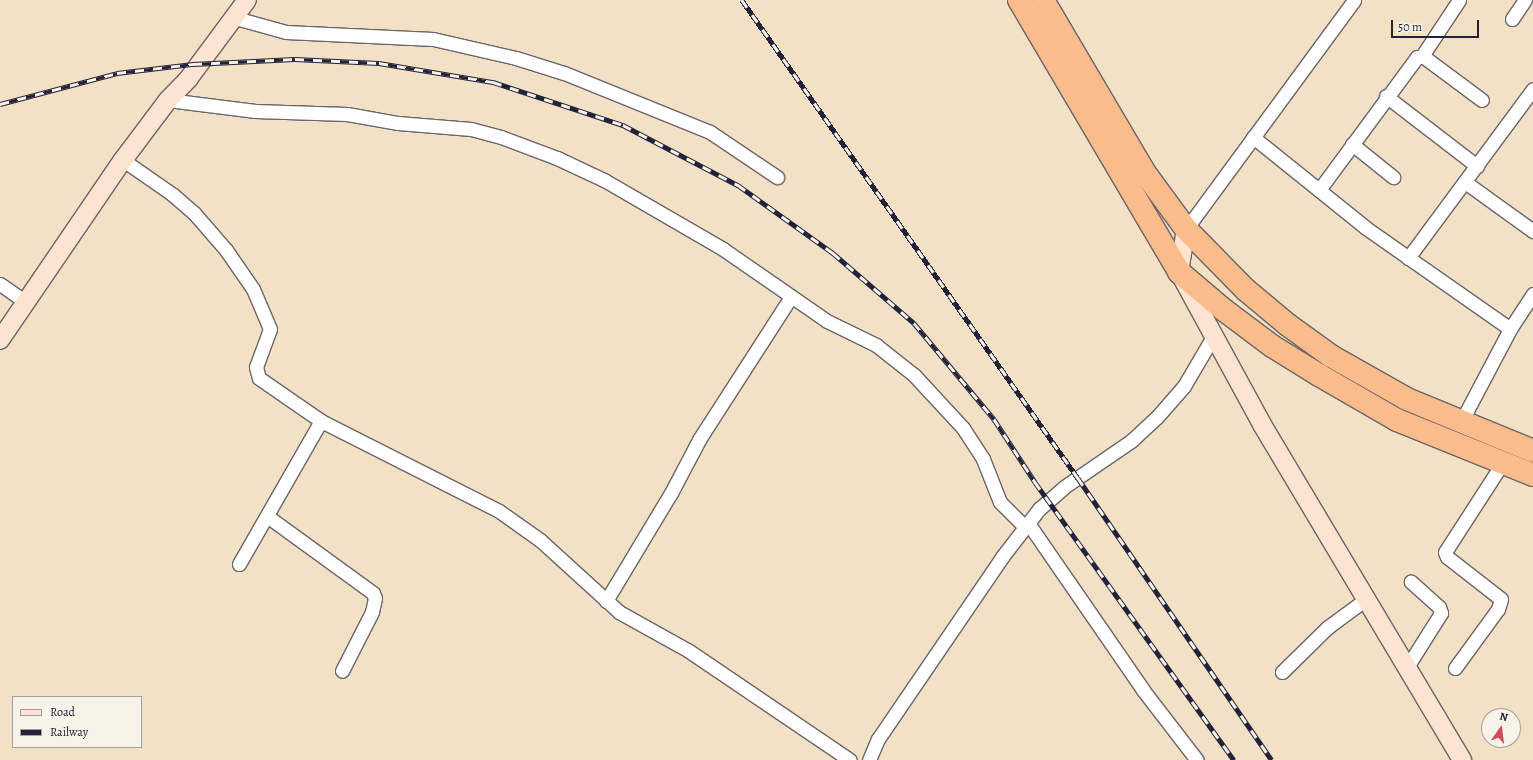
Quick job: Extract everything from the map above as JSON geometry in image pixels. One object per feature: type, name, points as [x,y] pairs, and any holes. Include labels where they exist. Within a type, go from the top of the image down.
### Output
[{"type":"highway","points":[[1019,0],[1179,272],[1236,319],[1319,375],[1397,420],[1502,464],[1533,475]]},
{"type":"highway","points":[[1043,0],[1145,173],[1186,229],[1246,290],[1288,325],[1331,356],[1407,399],[1533,451]]},
{"type":"main road","points":[[0,340],[123,160],[168,100],[189,78],[232,17],[247,0]]},
{"type":"main road","points":[[1186,229],[1179,272],[1264,426],[1462,760]]},
{"type":"street","points":[[1186,229],[1354,0]]},
{"type":"street","points":[[1318,190],[1415,58],[1422,56],[1459,0]]},
{"type":"street","points":[[1512,19],[1525,0]]},
{"type":"street","points":[[232,17],[286,32],[432,39],[516,58],[564,74],[710,132],[777,177]]},
{"type":"street","points":[[1422,56],[1482,100]]},
{"type":"street","points":[[1408,258],[1533,89]]},
{"type":"street","points":[[1386,96],[1477,166]]},
{"type":"street","points":[[168,100],[255,111],[347,114],[398,123],[471,130],[501,137],[557,158],[604,180],[667,214],[723,249],[831,324],[876,345],[932,392],[976,447],[1000,502],[1026,525],[1143,690],[1197,760]]},
{"type":"street","points":[[1253,137],[1366,228],[1510,329]]},
{"type":"street","points":[[1352,144],[1393,177]]},
{"type":"street","points":[[123,160],[172,194],[194,213],[226,250],[252,289],[270,329],[268,341],[257,363],[256,374],[321,421],[499,511],[540,540],[606,601],[632,620],[689,651],[850,760]]},
{"type":"street","points":[[1465,182],[1533,231]]},
{"type":"street","points":[[0,284],[26,302]]},
{"type":"street","points":[[1461,422],[1510,329],[1533,294]]},
{"type":"street","points":[[606,601],[671,493],[700,438],[791,297]]},
{"type":"street","points":[[869,760],[878,739],[1026,525],[1039,509],[1064,487],[1131,441],[1157,417],[1184,386],[1214,335]]},
{"type":"street","points":[[240,564],[321,421]]},
{"type":"street","points":[[1455,668],[1498,609],[1501,599],[1447,557],[1445,552],[1502,464]]},
{"type":"street","points":[[267,516],[374,592],[375,598],[372,612],[342,671]]},
{"type":"street","points":[[1407,667],[1441,613],[1439,607],[1411,582]]},
{"type":"street","points":[[1282,672],[1328,627],[1366,599]]},
{"type":"railway","points":[[742,0],[1078,478],[1272,760]]},
{"type":"railway","points":[[0,104],[117,73],[193,64],[295,59],[379,63],[493,82],[623,125],[738,185],[833,253],[914,323],[994,419],[1035,482],[1234,760]]}]
